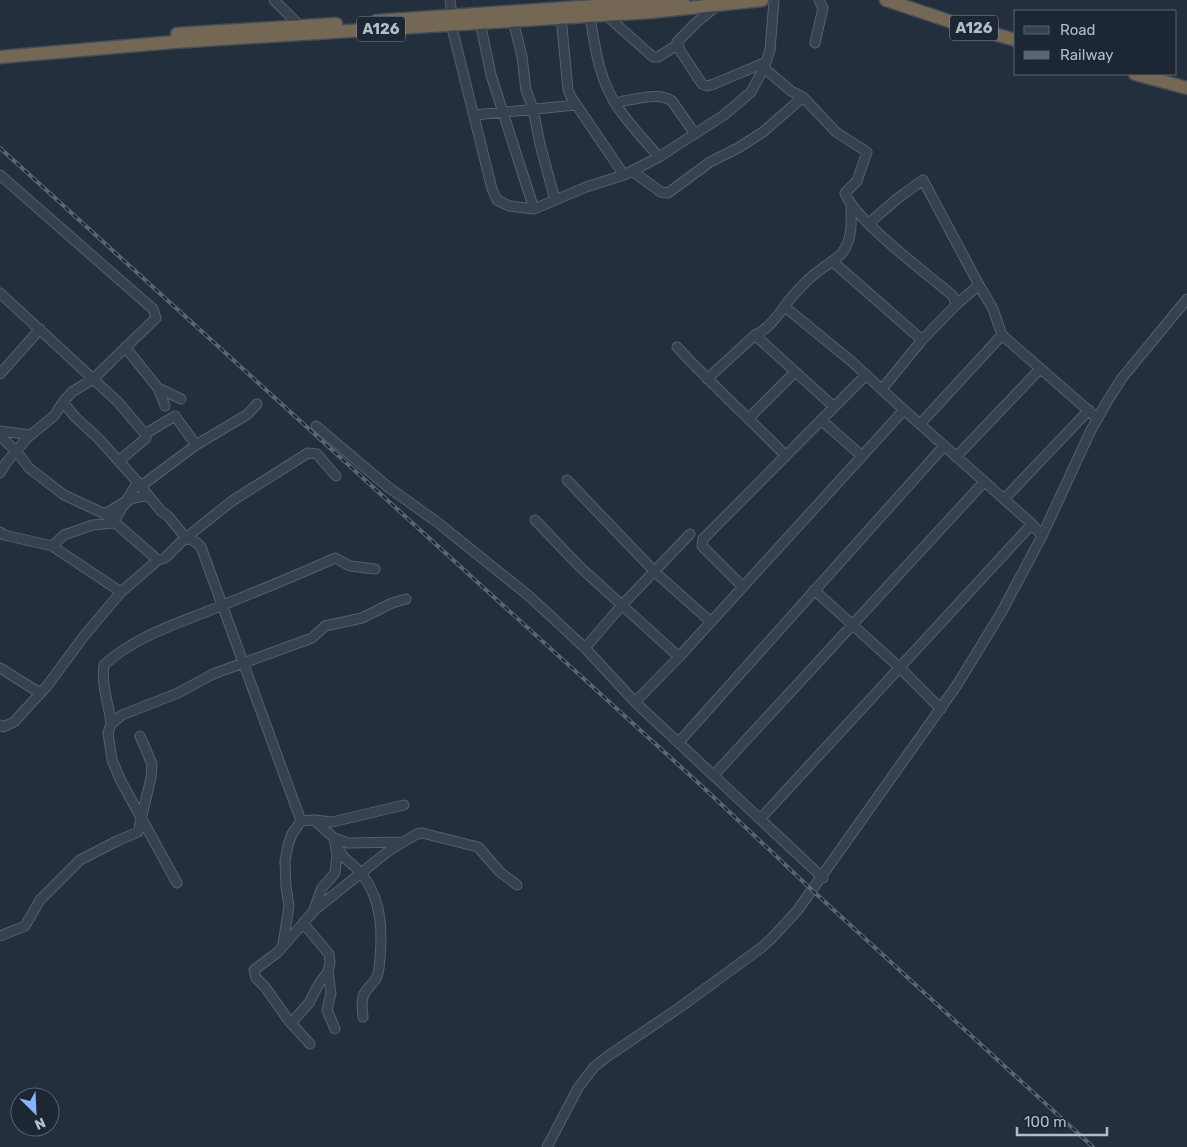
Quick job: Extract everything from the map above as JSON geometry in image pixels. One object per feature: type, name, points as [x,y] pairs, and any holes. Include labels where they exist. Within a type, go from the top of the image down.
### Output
[{"type":"highway","name":"A126","points":[[0,56],[683,0]]},
{"type":"highway","name":"A126","points":[[0,48],[169,34],[300,26],[451,20],[480,22],[606,15],[762,0]]},
{"type":"highway","name":"A126","points":[[886,0],[961,25],[1014,39]]},
{"type":"highway","name":"A126","points":[[914,0],[932,14]]},
{"type":"highway","points":[[1139,75],[1187,88]]},
{"type":"street","points":[[274,0],[300,26]]},
{"type":"street","points":[[450,0],[451,20],[492,189],[497,200],[509,206],[534,209],[586,187],[628,173],[659,157],[724,115],[751,92],[765,65],[770,50],[774,0]]},
{"type":"street","points":[[815,43],[823,8],[819,0]]},
{"type":"street","points":[[718,5],[678,39],[677,45],[702,84],[714,84],[765,65]]},
{"type":"street","points":[[606,15],[653,57],[658,57],[677,45]]},
{"type":"street","points":[[590,16],[597,58],[604,80],[618,108],[659,157]]},
{"type":"street","points":[[561,17],[568,90],[576,105],[628,173],[660,192],[668,193],[710,162],[738,148],[763,132],[803,97]]},
{"type":"street","points":[[512,20],[522,57],[526,90],[533,109],[555,200]]},
{"type":"street","points":[[480,22],[491,75],[534,209]]},
{"type":"street","points":[[765,65],[791,91],[803,97],[836,132],[867,152],[857,181],[845,193],[851,205],[952,295],[957,304]]},
{"type":"street","points":[[618,108],[623,100],[663,96],[669,98],[695,134]]},
{"type":"street","points":[[474,115],[576,105]]},
{"type":"street","points":[[0,176],[153,309],[156,318],[93,379],[72,392],[54,416],[31,434],[6,463],[0,473]]},
{"type":"street","points":[[869,223],[923,180],[993,309],[1002,335],[1098,418]]},
{"type":"street","points":[[707,379],[754,335],[763,331],[785,308],[798,289],[838,258],[844,250],[852,231],[851,205]]},
{"type":"street","points":[[832,261],[922,340]]},
{"type":"street","points":[[882,389],[922,340],[957,304],[979,285]]},
{"type":"street","points":[[0,293],[118,402],[145,434],[146,438],[119,462]]},
{"type":"street","points":[[547,1147],[578,1088],[594,1067],[761,948],[797,911],[823,878],[872,805],[941,709],[1001,613],[1042,536],[1098,418],[1122,378],[1187,299]]},
{"type":"street","points":[[785,308],[866,374],[1032,524],[1042,536]]},
{"type":"street","points":[[0,374],[40,329]]},
{"type":"street","points":[[754,335],[834,407]]},
{"type":"street","points":[[920,424],[1002,335]]},
{"type":"street","points":[[125,347],[158,388],[165,406]]},
{"type":"street","points":[[677,347],[786,456]]},
{"type":"street","points":[[956,457],[1040,369]]},
{"type":"street","points":[[748,418],[795,372]]},
{"type":"street","points":[[743,587],[702,546],[702,542],[866,374]]},
{"type":"street","points":[[158,388],[181,399]]},
{"type":"street","points":[[63,402],[74,417],[98,438],[186,538],[196,542],[201,547],[301,821]]},
{"type":"street","points":[[113,523],[139,484],[196,445],[248,414],[257,404]]},
{"type":"street","points":[[635,702],[679,657],[904,410]]},
{"type":"street","points":[[1004,499],[1089,410]]},
{"type":"street","points":[[145,434],[175,416],[196,445]]},
{"type":"street","points":[[821,420],[862,456]]},
{"type":"street","points":[[316,426],[388,487],[437,522],[529,596],[585,648],[635,702],[823,878]]},
{"type":"street","points":[[0,431],[14,434],[31,434]]},
{"type":"street","points":[[0,436],[17,452],[29,468],[64,495],[104,514],[158,560]]},
{"type":"street","points":[[679,742],[944,446]]},
{"type":"street","points":[[0,725],[3,727],[14,722],[40,693],[121,592],[158,560],[165,558],[186,538],[232,501],[308,453],[317,454],[336,476]]},
{"type":"street","points":[[567,480],[655,572],[711,622]]},
{"type":"street","points":[[714,775],[984,482]]},
{"type":"street","points":[[104,514],[137,496],[149,496]]},
{"type":"street","points":[[535,520],[580,567],[679,657]]},
{"type":"street","points":[[52,546],[64,535],[93,525],[113,523]]},
{"type":"street","points":[[761,818],[1032,524]]},
{"type":"street","points":[[0,532],[4,535],[52,546],[121,592]]},
{"type":"street","points":[[585,648],[622,605],[690,534]]},
{"type":"street","points":[[177,883],[150,836],[143,818],[121,781],[112,760],[108,733],[111,724],[110,712],[105,698],[104,665],[128,646],[261,589],[285,581],[335,558],[350,566],[375,569]]},
{"type":"street","points":[[814,590],[899,667],[941,709]]},
{"type":"street","points":[[111,724],[122,716],[178,692],[213,674],[312,638],[324,626],[362,618],[392,603],[406,600]]},
{"type":"street","points":[[0,668],[40,693]]},
{"type":"street","points":[[0,936],[25,926],[40,900],[80,860],[138,832],[143,818],[152,764],[140,736]]},
{"type":"street","points":[[301,821],[332,822],[404,805]]},
{"type":"street","points":[[314,820],[334,838],[348,843],[403,842]]},
{"type":"street","points":[[283,945],[289,906],[285,861],[292,834],[301,821]]},
{"type":"street","points":[[310,1044],[256,978],[254,970],[278,952],[313,912],[386,853],[417,834],[422,833],[478,847],[500,872],[517,885]]},
{"type":"street","points":[[334,838],[341,854],[361,873],[376,898],[380,914],[379,971],[376,980],[363,996],[363,1017]]},
{"type":"street","points":[[313,912],[322,888],[335,873],[337,854],[334,838]]},
{"type":"street","points":[[303,923],[329,954],[328,972],[331,993],[327,1010],[335,1029]]},
{"type":"street","points":[[291,1023],[309,1003],[320,982],[328,972]]},
{"type":"railway","points":[[0,148],[705,789],[813,891],[1093,1147]]}]
